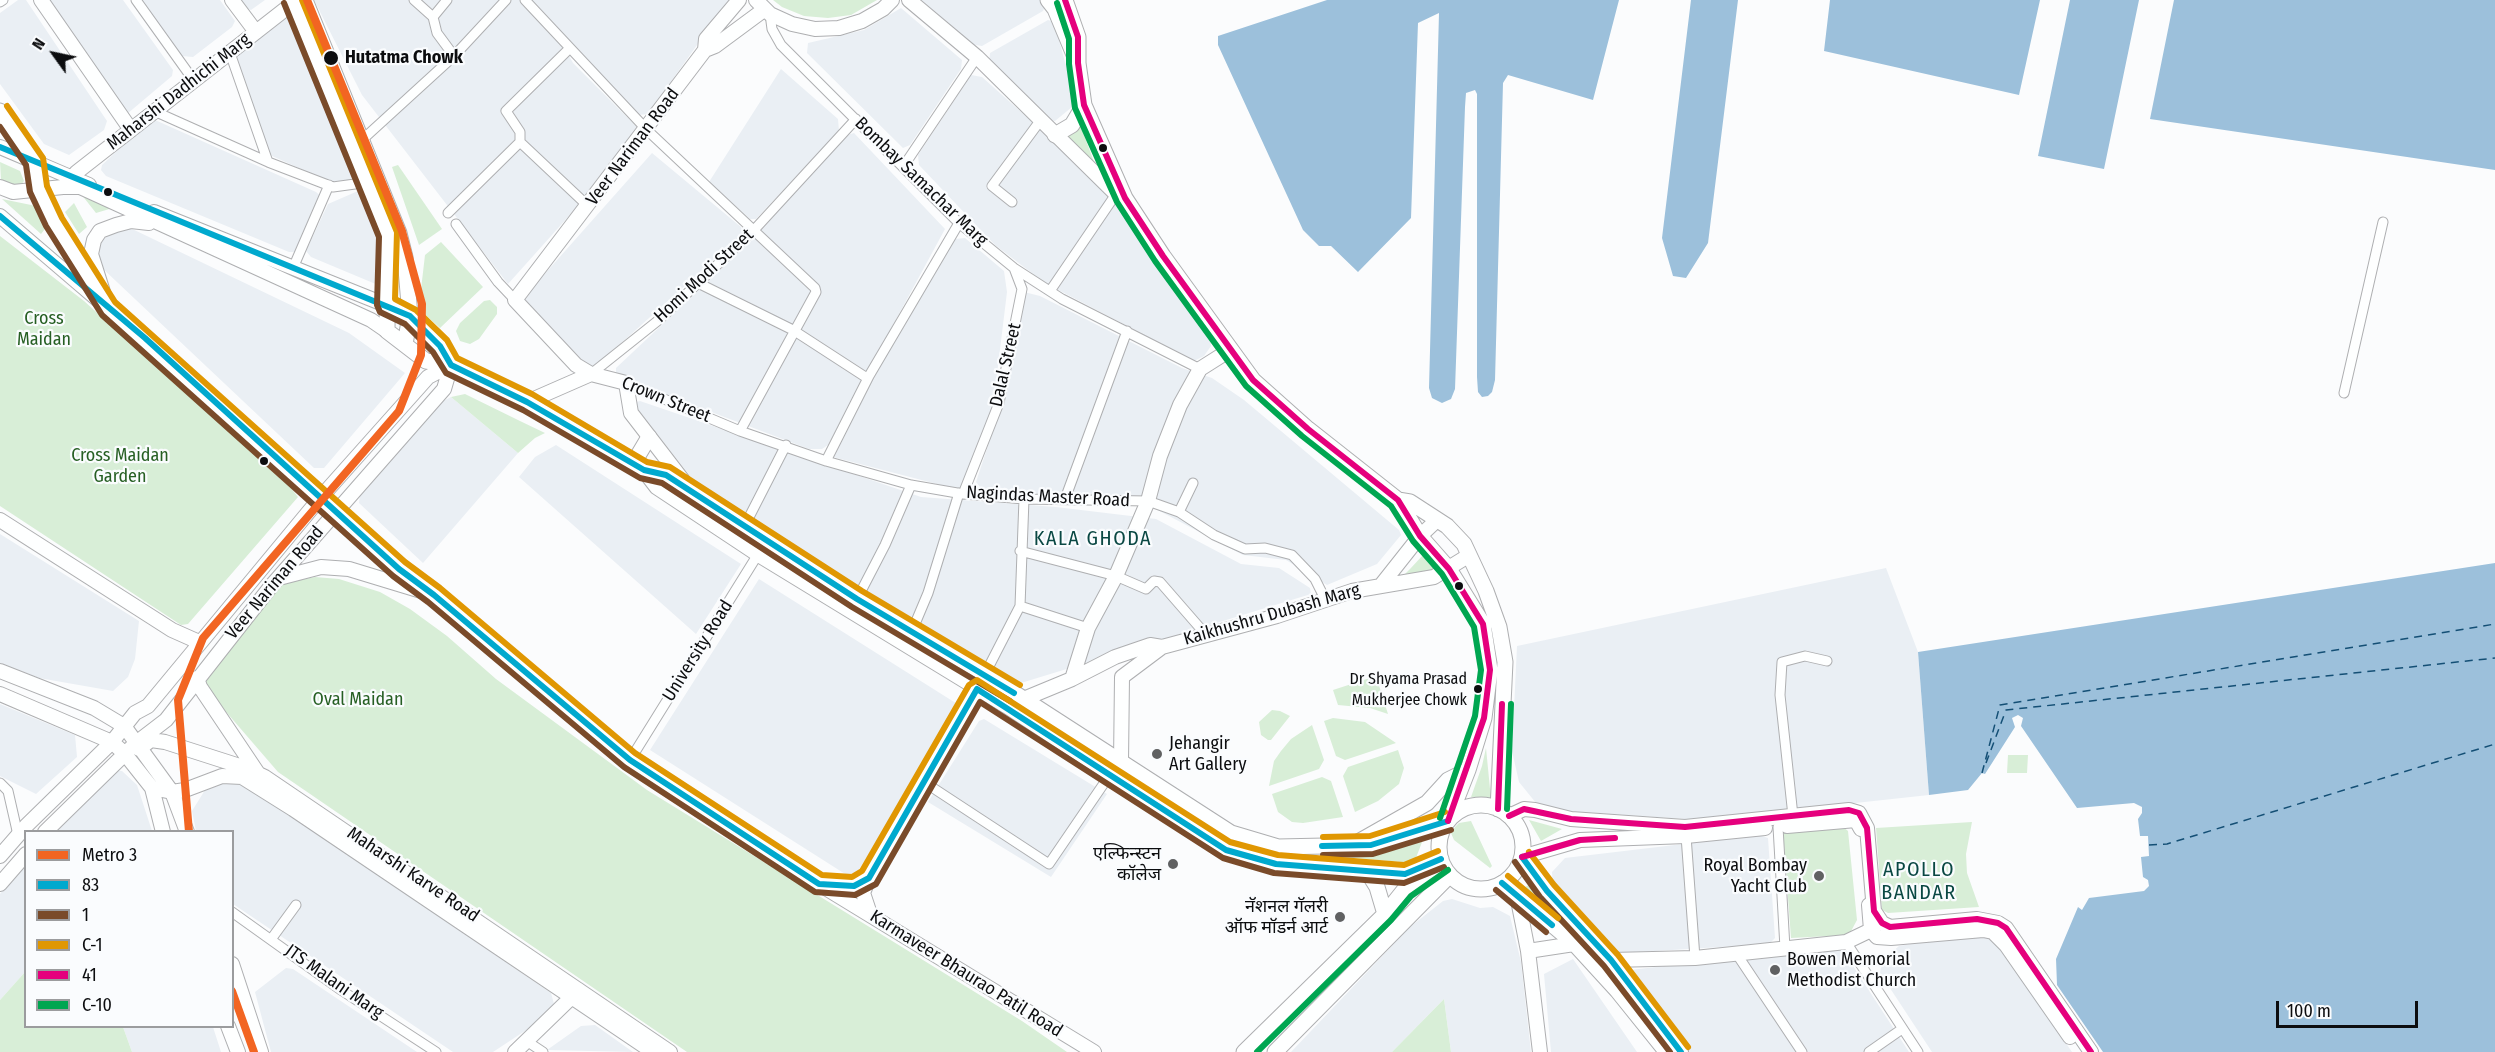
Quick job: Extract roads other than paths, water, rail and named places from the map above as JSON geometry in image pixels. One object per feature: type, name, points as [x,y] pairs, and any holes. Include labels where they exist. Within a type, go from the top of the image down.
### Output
[{"type":"main road","points":[[41,0],[131,130]]},
{"type":"main road","points":[[232,0],[256,32]]},
{"type":"main road","points":[[705,50],[706,39],[739,0]]},
{"type":"main road","points":[[764,8],[792,24],[815,29],[839,28],[862,21],[883,9],[892,0]]},
{"type":"main road","points":[[639,467],[657,487],[718,519],[977,689],[1231,833],[1278,847],[1371,845],[1448,821],[1458,811],[1472,806],[1486,805],[1504,812],[1520,830],[1523,844],[1515,872],[1502,883],[1479,889],[1466,887],[1444,866],[1439,846],[1448,821],[1468,770],[1484,718],[1490,670],[1482,624],[1449,568],[1420,536],[1398,500],[1272,399],[1253,380],[1120,196],[1040,121],[977,57],[909,0]]},
{"type":"main road","points":[[297,1],[362,140],[399,233],[405,257],[410,316],[405,344]]},
{"type":"main road","points":[[297,1],[388,235],[386,330]]},
{"type":"main road","name":"Maharshi Dadhichi Marg","points":[[68,182],[154,111],[297,1]]},
{"type":"main road","points":[[1059,4],[1078,63],[1084,105],[1120,196]]},
{"type":"main road","name":"Veer Nariman Road","points":[[515,300],[705,50],[715,46],[764,8]]},
{"type":"main road","points":[[1055,135],[1072,125],[1084,105]]},
{"type":"main road","points":[[2,116],[35,162]]},
{"type":"main road","points":[[0,147],[35,162],[68,182],[371,320],[426,361],[451,365],[527,402],[639,467],[666,475],[691,491]]},
{"type":"main road","name":"Karmaveer Bhaurao Patil Road","points":[[35,162],[38,189],[54,222],[108,308],[399,569],[434,595],[630,760],[819,884],[1094,1052]]},
{"type":"main road","points":[[0,187],[13,192],[68,182],[293,268],[410,316],[440,346],[451,365]]},
{"type":"main road","points":[[0,216],[108,308]]},
{"type":"main road","points":[[108,308],[93,266],[91,254],[94,240],[100,231],[123,223],[160,224]]},
{"type":"main road","points":[[515,300],[567,357],[591,374]]},
{"type":"main road","points":[[1072,679],[1088,628],[1116,576],[1148,501],[1168,434],[1200,369],[1230,350]]},
{"type":"main road","name":"Veer Nariman Road","points":[[0,856],[18,835],[112,742],[135,713],[148,706],[321,497],[428,377],[451,365]]},
{"type":"main road","name":"Veer Nariman Road","points":[[46,830],[125,754],[166,720],[197,678],[335,511],[444,389],[451,365]]},
{"type":"main road","name":"Crown Street","points":[[591,374],[627,383]]},
{"type":"main road","name":"Homi Modi Street","points":[[527,402],[591,374]]},
{"type":"main road","points":[[627,383],[631,413],[691,491],[718,519],[744,527],[762,547],[857,599],[1023,698],[1226,850],[1276,864],[1405,874],[1444,866]]},
{"type":"main road","points":[[639,467],[649,437]]},
{"type":"main road","points":[[1398,500],[1410,502],[1454,532],[1464,544],[1468,556],[1476,567],[1499,627],[1505,662],[1502,721],[1504,812]]},
{"type":"main road","points":[[0,520],[172,630],[199,642]]},
{"type":"main road","name":"Kaikhushru Dubash Marg","points":[[1382,584],[1420,536],[1436,521]]},
{"type":"main road","name":"Kaikhushru Dubash Marg","points":[[1122,676],[1162,647],[1277,616],[1325,598],[1382,584],[1434,577],[1468,556]]},
{"type":"main road","points":[[279,578],[321,567],[349,569],[434,595]]},
{"type":"main road","name":"Kaikhushru Dubash Marg","points":[[1001,703],[1023,698],[1072,679],[1116,657],[1149,645],[1162,647]]},
{"type":"main road","points":[[1116,657],[1122,676],[1116,768]]},
{"type":"main road","points":[[870,914],[863,893],[869,878],[977,689],[980,671]]},
{"type":"main road","points":[[0,672],[94,708],[124,726],[172,792],[187,830]]},
{"type":"main road","points":[[197,678],[200,687],[257,773]]},
{"type":"main road","points":[[1001,703],[1002,685]]},
{"type":"main road","points":[[0,694],[112,742],[125,754],[152,788],[163,830]]},
{"type":"main road","points":[[94,708],[135,713]]},
{"type":"main road","points":[[1484,718],[1502,721]]},
{"type":"main road","name":"Maharshi Karve Road","points":[[137,746],[151,740],[165,742],[257,773],[301,799],[577,993],[653,1052]]},
{"type":"main road","points":[[1353,845],[1427,803],[1448,780],[1468,770]]},
{"type":"main road","name":"Maharshi Karve Road","points":[[172,792],[185,790],[222,776],[242,777],[670,1052]]},
{"type":"main road","points":[[152,788],[172,792]]},
{"type":"main road","points":[[1504,812],[1524,809],[1571,819],[1685,827],[1849,810],[1858,816],[1861,829],[1877,926],[1876,936],[1891,938],[1983,930],[1993,932],[2006,945],[2080,1052]]},
{"type":"main road","points":[[1521,857],[1580,840],[1686,836],[1858,816]]},
{"type":"main road","points":[[0,884],[24,856]]},
{"type":"main road","points":[[1521,857],[1547,891],[1611,960],[1681,1052]]},
{"type":"main road","points":[[1244,1052],[1386,914],[1405,889],[1444,866]]},
{"type":"main road","points":[[1275,1052],[1444,866]]},
{"type":"main road","points":[[1367,871],[1377,887],[1386,914]]},
{"type":"main road","points":[[819,884],[854,886],[869,878]]},
{"type":"main road","points":[[1502,883],[1574,944],[1617,991],[1666,1052]]},
{"type":"main road","points":[[1517,895],[1528,951],[1540,1052]]},
{"type":"main road","points":[[1611,960],[1695,958],[1846,942],[1877,926],[1890,927],[1977,919],[1998,923],[2006,928],[2091,1052]]},
{"type":"main road","points":[[1528,951],[1574,944]]},
{"type":"main road","points":[[234,975],[239,1004],[261,1052]]},
{"type":"main road","points":[[515,1052],[577,993]]},
{"type":"main road","points":[[229,1028],[238,1052]]},
{"type":"main road","points":[[1054,1029],[1078,1052]]},
{"type":"street","points":[[136,0],[194,81]]},
{"type":"street","points":[[414,0],[433,17],[437,33],[454,57]]},
{"type":"street","points":[[433,17],[447,0]]},
{"type":"street","points":[[362,140],[454,57],[506,0]]},
{"type":"street","points":[[525,0],[646,130],[815,288],[816,292],[793,330],[741,431]]},
{"type":"street","name":"Bombay Samachar Marg","points":[[764,8],[781,45],[959,223],[1014,268],[1050,291],[1200,369]]},
{"type":"street","points":[[448,213],[520,142],[520,132],[506,111],[570,48]]},
{"type":"street","points":[[230,52],[268,162]]},
{"type":"street","points":[[903,167],[977,57]]},
{"type":"street","points":[[154,111],[268,162],[331,186],[355,184]]},
{"type":"street","name":"Homi Modi Street","points":[[591,374],[660,319],[754,230],[856,119]]},
{"type":"street","points":[[1012,202],[992,186],[1040,121]]},
{"type":"street","points":[[520,142],[588,206]]},
{"type":"street","points":[[293,268],[331,186]]},
{"type":"street","points":[[1050,291],[1120,196]]},
{"type":"street","points":[[2344,393],[2383,222]]},
{"type":"street","points":[[826,461],[867,378],[959,223]]},
{"type":"street","points":[[456,224],[498,282],[515,300]]},
{"type":"street","name":"Dalal Street","points":[[912,631],[961,494],[999,403],[1022,289],[1014,268]]},
{"type":"street","points":[[698,283],[793,330],[867,378]]},
{"type":"street","points":[[1065,499],[1127,331]]},
{"type":"street","name":"Crown Street","points":[[627,383],[741,431]]},
{"type":"street","name":"Nagindas Master Road","points":[[741,431],[826,461],[911,485],[961,494],[1024,499],[1148,501],[1179,512],[1214,535],[1245,549],[1265,548],[1292,555],[1315,579],[1325,598]]},
{"type":"street","points":[[744,527],[786,445]]},
{"type":"street","points":[[1179,512],[1193,483]]},
{"type":"street","points":[[857,599],[885,545],[911,485]]},
{"type":"street","points":[[980,671],[1020,606],[1023,572],[1020,551],[1024,499]]},
{"type":"street","name":"University Road","points":[[630,760],[762,547]]},
{"type":"street","points":[[1020,551],[1116,576],[1146,589],[1154,581],[1160,582],[1207,636]]},
{"type":"street","points":[[1020,606],[1088,628]]},
{"type":"street","points":[[1793,816],[1780,695],[1782,662],[1805,656],[1827,661]]},
{"type":"street","points":[[924,782],[1049,864],[1116,768]]},
{"type":"street","points":[[0,783],[8,791],[18,835]]},
{"type":"street","points":[[1778,827],[1785,948]]},
{"type":"street","points":[[1686,836],[1695,958]]},
{"type":"street","points":[[272,938],[296,904]]},
{"type":"street","name":"JTS Malani Marg","points":[[234,913],[272,938],[340,990],[436,1052]]},
{"type":"street","points":[[1846,942],[1918,1052]]},
{"type":"street","points":[[1736,953],[1802,1052]]},
{"type":"street","points":[[1869,1052],[1902,1029]]},
{"type":"street","points":[[528,1042],[543,1052]]},
{"type":"water","points":[[1327,0],[1619,0],[1593,100],[1508,75],[1503,83],[1495,380],[1492,392],[1488,396],[1482,397],[1478,392],[1477,377],[1477,94],[1475,90],[1466,93],[1465,107],[1455,389],[1451,399],[1442,403],[1432,398],[1429,388],[1439,13],[1418,23],[1411,218],[1358,272],[1331,246],[1319,246],[1303,230],[1218,45],[1218,36]]},
{"type":"water","points":[[1691,0],[1738,0],[1708,243],[1686,278],[1673,276],[1662,238]]},
{"type":"water","points":[[1830,0],[2040,0],[2019,95],[1824,51]]},
{"type":"water","points":[[2070,0],[2139,0],[2104,169],[2038,156]]},
{"type":"water","points":[[2174,0],[2495,0],[2495,170],[2150,119]]},
{"type":"water","points":[[2495,563],[2495,1052],[2103,1052],[2057,985],[2056,959],[2078,907],[2082,910],[2089,898],[2144,891],[2149,886],[2148,880],[2143,877],[2141,857],[2149,856],[2148,836],[2140,836],[2138,819],[2142,813],[2142,807],[2134,803],[2077,808],[2021,726],[2023,718],[2018,715],[2012,718],[2015,727],[1985,774],[1982,773],[1968,790],[1929,795],[1918,652]]},
{"type":"metro line","name":"3","points":[[189,830],[178,700],[203,638],[399,411],[421,355],[422,304],[402,231],[307,0]]},
{"type":"metro line","name":"3","points":[[234,997],[254,1052]]},
{"type":"place","name":"Hutatma Chowk","points":[[331,58]]},
{"type":"place","name":"Dr Shyama Prasad Mukherjee Chowk","points":[[1478,689]]},
{"type":"place","name":"Jehangir Art Gallery","points":[[1157,754]]},
{"type":"place","name":"एल्फिन्स्टन कॉलेज","points":[[1173,864]]},
{"type":"place","name":"Royal Bombay Yacht Club","points":[[1819,876]]},
{"type":"place","name":"नॅशनल गॅलरी ऑफ मॉडर्न आर्ट","points":[[1340,917]]},
{"type":"place","name":"Bowen Memorial Methodist Church","points":[[1775,970]]},
{"type":"district","name":"KALA GHODA","points":[[1093,539]]},
{"type":"district","name":"APOLLO BANDAR","points":[[1919,882]]},
{"type":"park label","name":"Cross Maidan","points":[[44,329]]},
{"type":"park label","name":"Cross Maidan Garden","points":[[120,466]]},
{"type":"park label","name":"Oval Maidan","points":[[358,700]]}]
